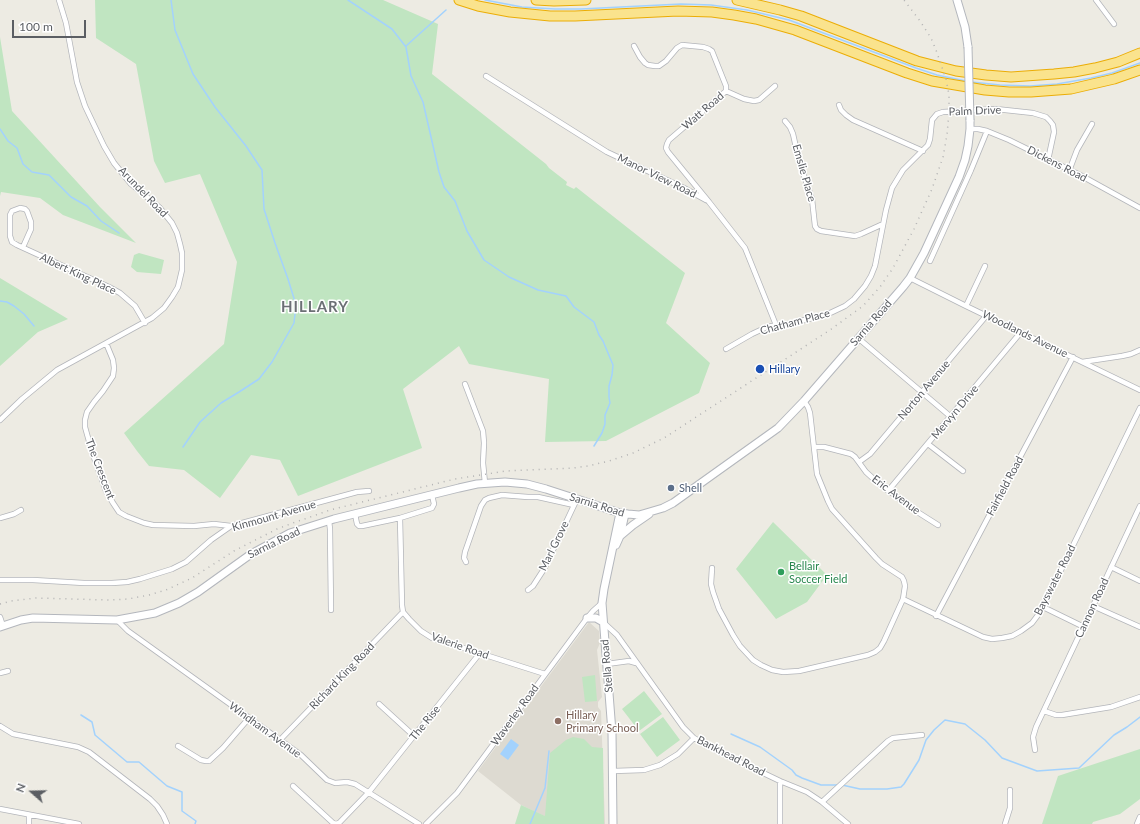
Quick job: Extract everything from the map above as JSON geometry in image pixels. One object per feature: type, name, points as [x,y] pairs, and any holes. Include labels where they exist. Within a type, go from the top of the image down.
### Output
[{"type":"highway","points":[[459,0],[478,6],[505,11],[550,16],[678,11],[712,12],[734,15],[756,19],[795,30],[907,74],[932,81],[985,90],[1031,92],[1071,89],[1114,79],[1140,70]]},
{"type":"highway","points":[[536,0],[586,0]]},
{"type":"highway","points":[[737,0],[794,14],[930,65],[956,71],[986,75],[1011,77],[1074,72],[1118,62],[1140,53]]},
{"type":"main road","name":"Sarnia Road","points":[[1,626],[33,618],[117,620],[156,613],[179,603],[198,592],[240,561],[290,533],[355,514],[459,488],[485,483],[505,482],[527,484],[575,502],[623,513],[639,514],[654,511],[689,492],[778,428],[804,401],[910,278],[924,253],[958,177],[968,146],[970,120],[968,47],[965,28],[957,0]]},
{"type":"main road","points":[[620,536],[654,511]]},
{"type":"main road","name":"Stella Road","points":[[611,558],[620,536],[623,513]]},
{"type":"main road","name":"Stella Road","points":[[613,824],[612,732],[602,603],[611,558],[623,513]]},
{"type":"main road","points":[[587,618],[596,618],[603,622]]},
{"type":"street","name":"Arundel Road","points":[[0,420],[22,399],[57,370],[152,318],[164,308],[172,298],[181,277],[182,262],[180,244],[172,223],[165,214],[127,179],[114,163],[85,106],[77,82],[66,23],[59,0]]},
{"type":"street","points":[[1096,0],[1114,24]]},
{"type":"street","name":"Watt Road","points":[[634,46],[645,63],[655,66],[659,66],[666,61],[676,48],[682,45],[700,46],[712,51],[726,86],[726,91],[669,140],[666,148],[709,202]]},
{"type":"street","name":"Manor View Road","points":[[486,76],[608,152],[684,188],[709,202],[742,244],[747,253],[776,325]]},
{"type":"street","points":[[726,91],[744,99],[754,101],[759,100],[775,86]]},
{"type":"street","points":[[839,105],[846,116],[853,120],[923,151]]},
{"type":"street","name":"Palm Drive","points":[[883,224],[889,194],[894,182],[903,170],[923,151],[929,142],[932,120],[937,114],[943,112],[996,109],[1040,114],[1046,117],[1053,125],[1054,132],[1048,160]]},
{"type":"street","name":"Emslie Place","points":[[785,121],[794,134],[799,161],[812,199],[815,226],[817,229],[821,231],[855,236],[883,224]]},
{"type":"street","points":[[1070,171],[1077,150],[1092,124]]},
{"type":"street","name":"Dickens Road","points":[[970,129],[987,131],[1009,140],[1140,208]]},
{"type":"street","points":[[930,260],[987,131]]},
{"type":"street","name":"Albert King Place","points":[[23,248],[31,226],[27,211],[20,208],[14,209],[10,215],[10,236],[14,244],[120,293],[134,306],[145,323]]},
{"type":"street","name":"Chatham Place","points":[[726,349],[767,327],[785,325],[828,314],[845,306],[854,299],[865,286],[875,266],[883,224]]},
{"type":"street","points":[[935,229],[943,232]]},
{"type":"street","points":[[966,306],[985,266]]},
{"type":"street","name":"Woodlands Avenue","points":[[910,278],[1140,390]]},
{"type":"street","name":"Norton Avenue","points":[[859,462],[870,454],[986,316]]},
{"type":"street","name":"Mervyn Drive","points":[[888,491],[1021,332]]},
{"type":"street","points":[[858,338],[951,417]]},
{"type":"street","name":"The Crescent","points":[[106,343],[113,360],[113,376],[104,391],[87,412],[85,427],[106,491],[119,512],[144,523],[153,525],[194,526],[214,524],[231,526]]},
{"type":"street","points":[[1082,362],[1122,356],[1140,350]]},
{"type":"street","name":"Fairfield Road","points":[[936,616],[1073,357]]},
{"type":"street","points":[[464,384],[483,430],[483,463],[485,483]]},
{"type":"street","points":[[712,568],[712,592],[719,609],[740,646],[752,660],[772,670],[783,672],[800,671],[868,655],[880,648],[884,641],[906,586],[902,577],[882,564],[832,509],[822,490],[817,474],[810,413],[804,401]]},
{"type":"street","name":"Bayswater Road","points":[[902,599],[983,637],[992,639],[1002,638],[1022,632],[1032,623],[1043,607],[1140,408]]},
{"type":"street","points":[[928,444],[963,471]]},
{"type":"street","name":"Eric Avenue","points":[[814,447],[824,447],[846,452],[855,457],[866,472],[888,491],[938,525]]},
{"type":"street","name":"Kinmount Avenue","points":[[0,580],[105,583],[127,582],[140,579],[172,569],[186,562],[211,540],[231,526],[357,492],[369,491]]},
{"type":"street","points":[[355,514],[358,526],[400,518],[432,508],[434,504],[432,494]]},
{"type":"street","points":[[466,562],[464,558],[465,552],[481,506],[485,500],[497,495],[502,495],[538,497],[575,502]]},
{"type":"street","name":"Marl Grove","points":[[528,590],[533,586],[544,568],[575,502]]},
{"type":"street","name":"Cannon Road","points":[[1035,750],[1033,737],[1034,732],[1140,506]]},
{"type":"street","points":[[0,518],[14,514],[21,510]]},
{"type":"street","points":[[400,518],[403,612]]},
{"type":"street","points":[[329,521],[331,610]]},
{"type":"street","points":[[1112,567],[1140,581]]},
{"type":"street","name":"Waverley Road","points":[[426,824],[457,793],[593,610],[602,603]]},
{"type":"street","points":[[1093,606],[1140,627]]},
{"type":"street","points":[[1043,607],[1084,627]]},
{"type":"street","name":"Valerie Road","points":[[403,612],[421,631],[432,638],[545,674]]},
{"type":"street","name":"Richard King Road","points":[[280,740],[403,612]]},
{"type":"street","points":[[0,617],[1,626]]},
{"type":"street","name":"Windham Avenue","points":[[117,620],[128,631],[301,756],[326,780],[335,783],[352,782],[419,824]]},
{"type":"street","name":"Bankhead Road","points":[[603,622],[617,635],[683,727],[694,738],[717,751],[807,792],[822,802],[848,824]]},
{"type":"street","name":"The Rise","points":[[336,824],[369,792],[480,653]]},
{"type":"street","points":[[607,664],[629,661],[636,663]]},
{"type":"street","points":[[0,673],[8,671]]},
{"type":"street","points":[[1044,711],[1056,715],[1062,715],[1111,707],[1140,697]]},
{"type":"street","points":[[379,704],[414,736]]},
{"type":"street","points":[[178,746],[201,760],[210,760],[223,748],[249,718]]},
{"type":"street","points":[[1,728],[13,734],[78,747],[89,752],[150,799],[157,806],[167,824]]},
{"type":"street","points":[[822,802],[888,741],[894,738],[922,735]]},
{"type":"street","points":[[613,771],[644,770],[660,765],[678,754],[694,738]]},
{"type":"street","points":[[780,781],[780,824]]},
{"type":"street","points":[[293,786],[332,823],[336,824]]},
{"type":"street","points":[[1005,824],[1010,808],[1010,790]]},
{"type":"street","points":[[0,809],[79,824]]},
{"type":"street","points":[[29,815],[29,824]]},
{"type":"street","points":[[1137,824],[1140,816]]},
{"type":"shaded area","name":"Hillary Primary School","points":[[589,622],[599,631],[600,643],[597,650],[602,697],[598,702],[598,707],[601,711],[605,824],[545,824],[544,816],[521,805],[478,771]]},
{"type":"green space","points":[[95,0],[383,0],[438,24],[432,74],[546,164],[567,182],[566,185],[574,189],[576,187],[685,273],[666,323],[710,363],[699,393],[606,441],[545,442],[549,379],[469,364],[459,346],[403,389],[422,448],[298,496],[280,460],[251,455],[220,498],[184,470],[149,466],[124,433],[224,344],[237,262],[200,174],[165,183],[154,161],[136,64],[96,38]]},
{"type":"green space","points":[[0,37],[12,111],[100,207],[136,243],[63,215],[40,198],[1,192],[0,196]]},
{"type":"green space","points":[[139,253],[164,260],[161,274],[137,272],[131,267],[134,255]]},
{"type":"green space","points":[[0,278],[68,319],[38,332],[0,366]]},
{"type":"green space","name":"Bellair Soccer Field","points":[[773,522],[827,575],[807,602],[776,619],[736,569]]},
{"type":"green space","points":[[595,675],[597,701],[585,702],[582,677]]},
{"type":"green space","points":[[644,691],[662,714],[639,731],[622,709]]},
{"type":"green space","points":[[663,717],[680,740],[657,757],[640,734]]},
{"type":"green space","points":[[573,737],[584,739],[592,747],[603,748],[604,824],[515,824],[521,805],[545,816],[550,753],[566,740]]},
{"type":"green space","points":[[1140,749],[1140,799],[1120,814],[1093,822],[1092,824],[1042,824],[1058,776]]},
{"type":"water","points":[[511,739],[519,745],[508,760],[500,754]]},
{"type":"waterway","points":[[171,0],[175,30],[193,74],[215,107],[246,146],[262,170],[264,209],[296,305],[294,323],[272,362],[259,379],[221,403],[200,422],[183,447]]},
{"type":"waterway","points":[[348,0],[392,29],[406,47],[411,76],[423,102],[439,172],[444,187],[455,201],[467,231],[484,260],[509,277],[538,290],[566,296],[574,307],[594,322],[613,365],[609,386],[610,403],[605,415],[605,424],[602,433],[594,446]]},
{"type":"waterway","points":[[485,0],[522,7],[555,9],[681,4],[711,5],[747,10],[789,20],[916,68],[937,75],[966,81]]},
{"type":"waterway","points":[[406,46],[446,10]]},
{"type":"waterway","points":[[972,82],[1030,86],[1057,84],[1112,73],[1140,63]]},
{"type":"waterway","points":[[0,129],[8,141],[17,148],[23,164],[32,172],[49,175],[71,197],[87,206],[101,221],[119,233]]},
{"type":"waterway","points":[[0,301],[7,302],[14,306],[24,314],[34,326]]},
{"type":"waterway","points":[[81,715],[92,722],[95,735],[127,762],[139,762],[167,786],[182,792],[182,811],[196,821],[195,824]]},
{"type":"waterway","points":[[842,785],[860,789],[887,789],[901,787],[919,760],[926,740],[945,720],[965,724],[985,740],[1002,758],[1037,771],[1079,768],[1114,735],[1140,717]]},
{"type":"waterway","points":[[731,734],[760,747],[802,778],[821,785],[838,785]]},
{"type":"waterway","points":[[530,824],[545,788],[549,751]]},
{"type":"railway","points":[[0,604],[36,598],[109,600],[128,599],[149,595],[166,590],[192,578],[234,551],[277,529],[330,510],[455,479],[506,471],[573,468],[609,461],[633,453],[664,438],[830,330],[863,306],[880,287],[893,268],[914,229],[932,189],[943,157],[949,112],[949,95],[946,79],[931,38],[904,0]]},
{"type":"place","name":"Hillary","points":[[760,369]]},
{"type":"place","name":"Shell","points":[[671,488]]},
{"type":"place","name":"Bellair Soccer Field","points":[[781,572]]},
{"type":"place","name":"Hillary Primary School","points":[[558,721]]},
{"type":"district","name":"HILLARY","points":[[315,307]]}]
